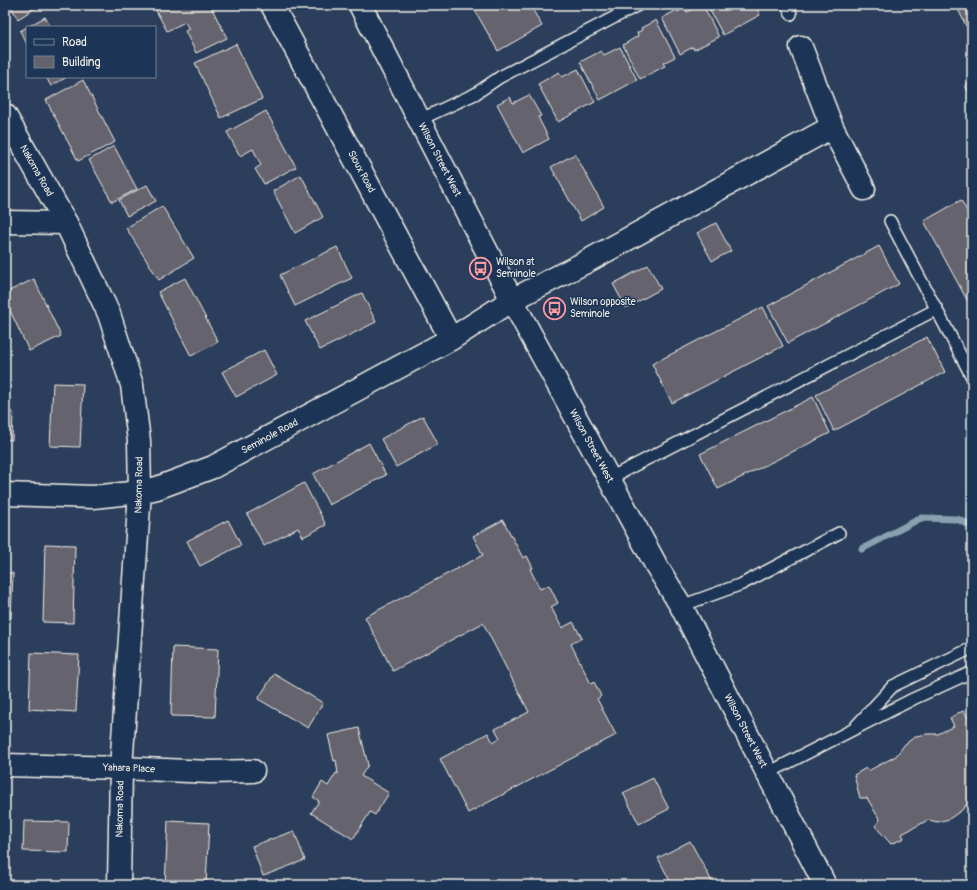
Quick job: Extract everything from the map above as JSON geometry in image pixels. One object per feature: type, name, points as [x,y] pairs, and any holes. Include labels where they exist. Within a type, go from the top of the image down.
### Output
[{"type":"street","name":"Sioux Road","points":[[272,5],[451,339]]},
{"type":"street","name":"Wilson Street West","points":[[360,5],[512,300],[656,565],[681,606],[766,774],[825,885]]},
{"type":"street","points":[[801,47],[832,126],[864,189]]},
{"type":"street","name":"Nakoma Road","points":[[5,114],[66,223],[109,314],[132,385],[139,441],[140,492],[121,768],[119,885]]},
{"type":"street","name":"Seminole Road","points":[[5,494],[93,497],[140,492],[157,488],[213,467],[451,339],[512,300],[584,263],[832,126]]},
{"type":"street","points":[[5,222],[66,223]]},
{"type":"street","name":"Yahara Place","points":[[5,765],[210,772],[253,771]]},
{"type":"lane","points":[[419,120],[475,94],[500,77],[638,5]]},
{"type":"lane","points":[[890,221],[972,377]]},
{"type":"lane","points":[[610,478],[937,309]]},
{"type":"lane","points":[[681,606],[742,584],[839,533]]},
{"type":"lane","points":[[852,730],[893,686],[972,648]]},
{"type":"lane","points":[[766,774],[913,699],[972,672]]},
{"type":"building","points":[[10,5],[40,5],[18,19]]},
{"type":"building","points":[[153,5],[210,5],[227,38],[196,53],[185,31],[189,29],[185,22],[167,31]]},
{"type":"building","points":[[480,5],[530,5],[542,26],[498,51],[474,9]]},
{"type":"building","points":[[703,5],[719,37],[694,50],[693,47],[680,54],[662,18],[677,10],[678,12],[684,8],[687,12]]},
{"type":"building","points":[[707,5],[755,5],[760,15],[723,35]]},
{"type":"building","points":[[956,5],[972,5],[972,38]]},
{"type":"building","points":[[45,17],[50,26],[29,26]]},
{"type":"building","points":[[656,20],[675,57],[663,63],[665,66],[640,79],[623,45],[638,36],[637,33],[642,30],[641,28]]},
{"type":"building","points":[[26,28],[26,42],[20,31]]},
{"type":"building","points":[[236,44],[262,99],[221,118],[195,63]]},
{"type":"building","points":[[620,47],[637,80],[600,100],[580,62],[601,51],[604,55]]},
{"type":"building","points":[[578,69],[595,102],[558,122],[538,84],[559,72],[562,77]]},
{"type":"building","points":[[47,78],[65,78],[51,86]]},
{"type":"building","points":[[83,80],[115,142],[78,161],[46,100]]},
{"type":"building","points":[[972,81],[972,104],[968,96],[970,95],[965,85]]},
{"type":"building","points":[[529,95],[541,116],[538,117],[549,139],[523,153],[497,104],[510,97],[513,103]]},
{"type":"building","points":[[266,111],[296,167],[264,184],[255,169],[261,165],[253,149],[240,156],[227,132]]},
{"type":"building","points":[[114,146],[137,189],[112,202],[89,160]]},
{"type":"building","points":[[575,154],[604,207],[581,221],[551,167]]},
{"type":"building","points":[[301,175],[323,217],[295,233],[273,191]]},
{"type":"building","points":[[147,185],[156,201],[127,216],[119,200]]},
{"type":"building","points":[[961,200],[972,221],[972,309],[924,221]]},
{"type":"building","points":[[162,206],[194,258],[159,280],[126,228]]},
{"type":"building","points":[[716,223],[731,251],[712,261],[697,233]]},
{"type":"building","points":[[879,246],[899,284],[788,343],[768,306]]},
{"type":"building","points":[[337,247],[352,278],[295,306],[280,275]]},
{"type":"building","points":[[648,265],[661,289],[626,308],[613,284]]},
{"type":"building","points":[[185,278],[218,342],[191,356],[158,292]]},
{"type":"building","points":[[34,279],[61,336],[29,351],[5,300],[5,293]]},
{"type":"building","points":[[362,293],[376,322],[320,350],[305,321]]},
{"type":"building","points":[[763,307],[783,346],[672,403],[652,364]]},
{"type":"building","points":[[927,337],[945,372],[834,431],[816,395]]},
{"type":"building","points":[[264,350],[277,375],[236,397],[222,372]]},
{"type":"building","points":[[53,383],[83,384],[80,447],[50,446]]},
{"type":"building","points":[[813,397],[830,433],[718,489],[700,454]]},
{"type":"building","points":[[5,411],[13,412],[12,440],[5,439]]},
{"type":"building","points":[[423,416],[438,444],[396,467],[381,439]]},
{"type":"building","points":[[369,443],[386,475],[329,505],[313,474]]},
{"type":"building","points":[[304,483],[326,525],[303,537],[298,528],[264,546],[247,514]]},
{"type":"building","points":[[228,520],[241,545],[200,566],[187,541]]},
{"type":"building","points":[[503,520],[523,558],[527,556],[533,568],[530,569],[540,589],[549,585],[558,603],[551,607],[562,628],[573,622],[582,638],[571,644],[591,684],[594,682],[601,696],[597,699],[616,735],[468,813],[440,759],[488,733],[493,742],[500,738],[495,729],[529,712],[483,623],[393,671],[365,617],[483,555],[473,536]]},
{"type":"building","points":[[45,544],[75,545],[73,623],[43,622]]},
{"type":"building","points":[[5,573],[13,573],[11,618],[5,618]]},
{"type":"building","points":[[173,647],[218,649],[215,717],[171,716]]},
{"type":"building","points":[[31,653],[79,655],[76,712],[29,709]]},
{"type":"building","points":[[274,674],[323,703],[308,728],[258,699]]},
{"type":"building","points":[[964,711],[969,719],[972,717],[972,797],[962,810],[949,819],[938,822],[928,820],[902,834],[904,838],[891,844],[875,826],[880,820],[867,798],[860,798],[854,775],[866,768],[868,771],[896,756],[905,744],[916,736],[938,734],[954,726],[950,718]]},
{"type":"building","points":[[359,728],[368,765],[361,776],[389,793],[375,815],[370,812],[353,839],[311,813],[319,801],[313,797],[322,782],[328,786],[336,773],[338,774],[336,760],[334,761],[328,735]]},
{"type":"building","points":[[653,778],[669,809],[639,824],[623,793]]},
{"type":"building","points":[[24,821],[69,822],[68,852],[23,851]]},
{"type":"building","points":[[168,821],[209,823],[206,885],[165,885]]},
{"type":"building","points":[[294,831],[305,860],[263,876],[252,846]]},
{"type":"building","points":[[690,841],[714,885],[672,885],[658,858]]},
{"type":"waterway","points":[[862,549],[921,518],[957,519],[972,526]]},
{"type":"place","name":"Wilson at Seminole","points":[[480,268]]},
{"type":"place","name":"Wilson opposite Seminole","points":[[555,308]]}]
